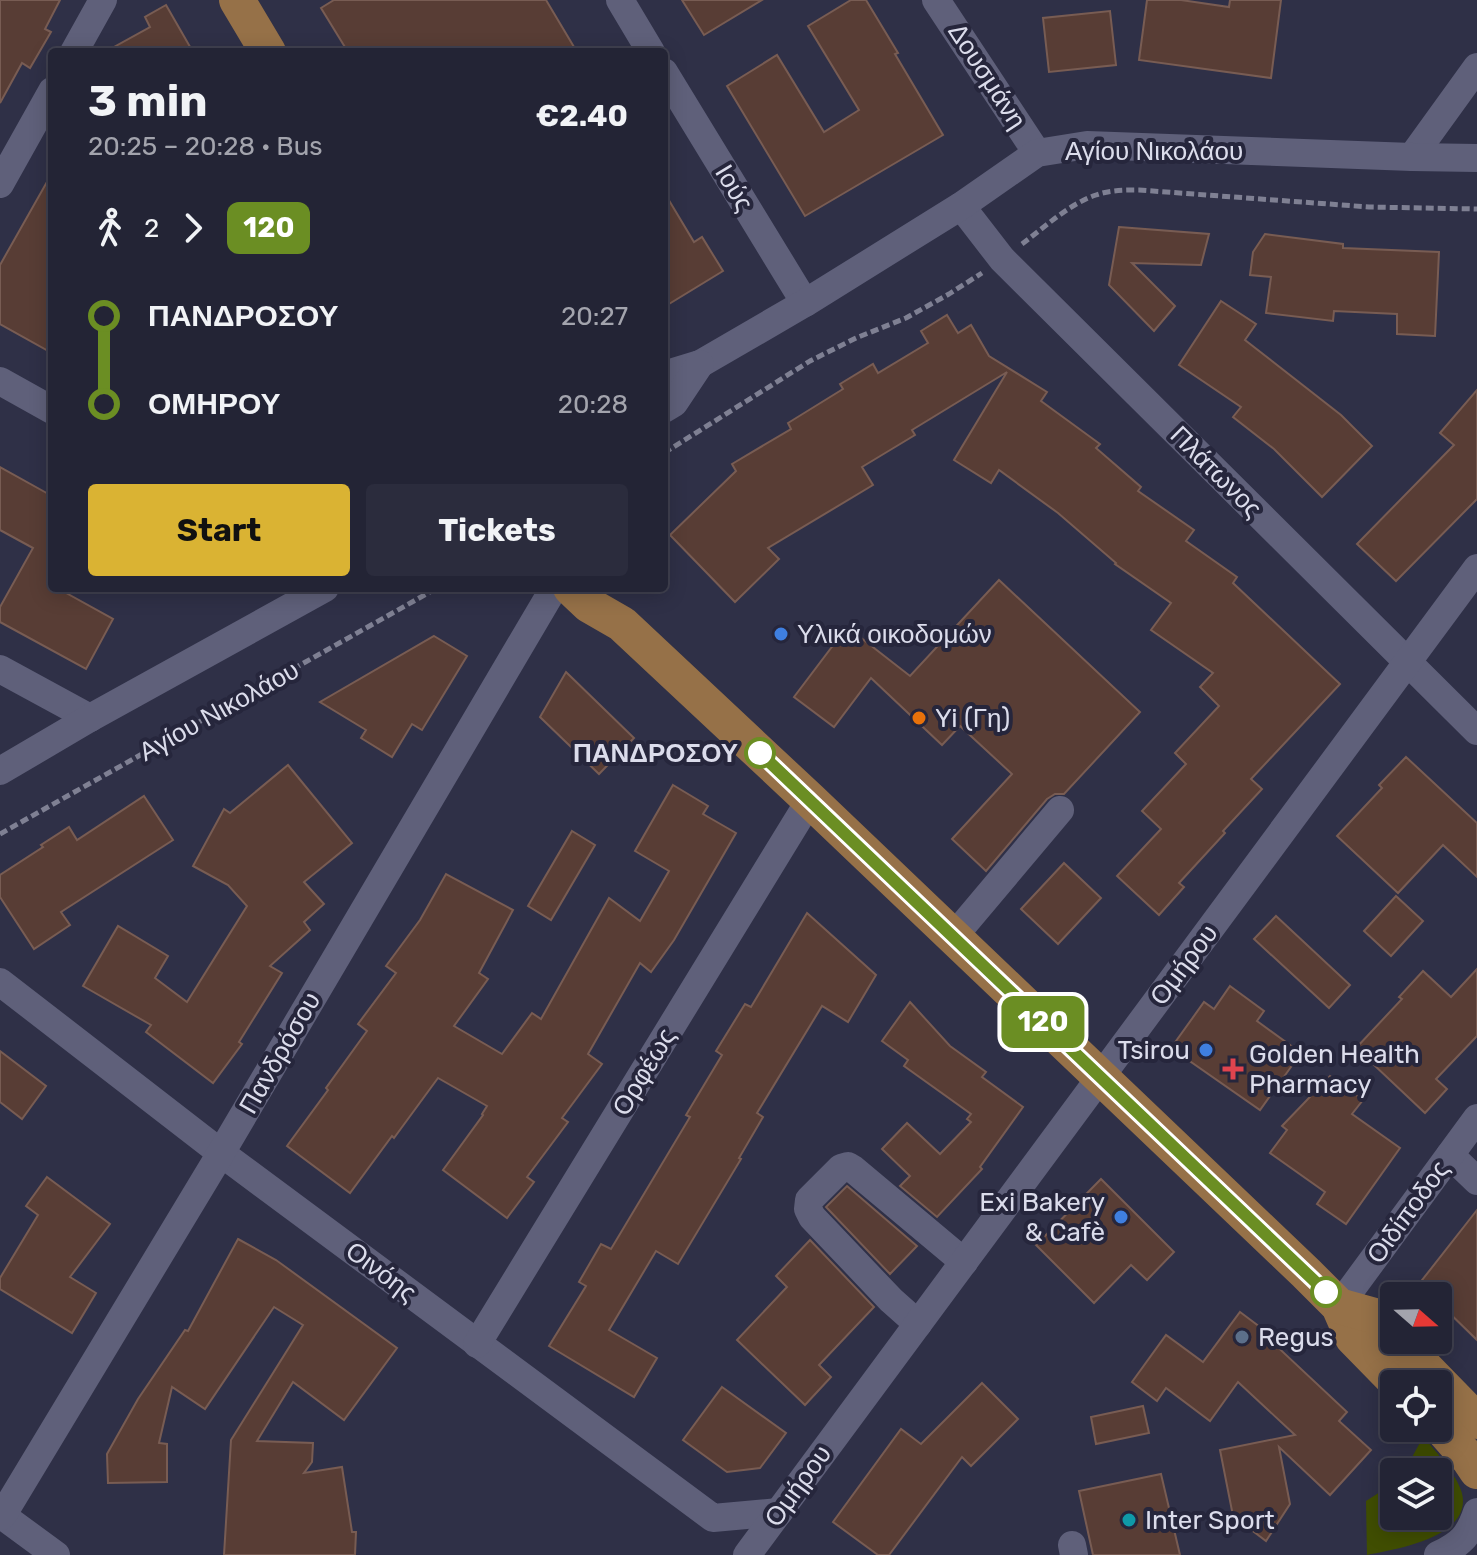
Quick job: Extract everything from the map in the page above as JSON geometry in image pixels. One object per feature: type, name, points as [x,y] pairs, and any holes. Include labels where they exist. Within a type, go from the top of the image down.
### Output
[{"type":"main road","points":[[237,0],[266,48]]},
{"type":"main road","points":[[575,592],[589,605],[622,624],[1101,1077],[1339,1306],[1353,1338],[1384,1370]]},
{"type":"main road","points":[[606,592],[622,624]]},
{"type":"main road","points":[[1339,1306],[1375,1316],[1380,1321]]},
{"type":"main road","points":[[1412,1354],[1477,1421]]},
{"type":"main road","points":[[1452,1440],[1477,1471]]},
{"type":"street","points":[[76,48],[103,0]]},
{"type":"street","points":[[620,0],[649,48]]},
{"type":"street","name":"Δουσμάνη","points":[[936,0],[1037,153]]},
{"type":"street","points":[[1412,157],[1477,67]]},
{"type":"street","name":"Ιούς","points":[[668,79],[805,303]]},
{"type":"street","points":[[0,184],[48,98]]},
{"type":"street","name":"Αγίου Νικολάου","points":[[668,374],[700,364],[805,303],[961,206],[1037,153],[1087,145],[1477,158]]},
{"type":"street","name":"Πλάτωνος","points":[[961,206],[1002,259],[1477,731]]},
{"type":"street","name":"Αγίου Νικολάου","points":[[668,407],[674,403],[700,364]]},
{"type":"street","points":[[0,381],[48,408]]},
{"type":"street","name":"Ομήρου","points":[[747,1555],[1477,568]]},
{"type":"street","points":[[0,771],[318,592]]},
{"type":"street","name":"Πανδρόσου","points":[[1,1515],[221,1153],[552,592]]},
{"type":"street","points":[[0,669],[90,718]]},
{"type":"street","name":"Ορφέως","points":[[477,1344],[810,800]]},
{"type":"street","points":[[954,936],[1060,810]]},
{"type":"street","name":"Οινόης","points":[[0,982],[221,1153],[713,1518],[779,1512]]},
{"type":"street","name":"Οιδίποδος","points":[[1339,1306],[1477,1118]]},
{"type":"street","points":[[1450,1155],[1477,1181]]},
{"type":"street","points":[[918,1324],[812,1217],[808,1209],[809,1200],[841,1168],[848,1166],[964,1262]]},
{"type":"street","points":[[1438,1555],[1454,1547],[1467,1535],[1477,1512]]},
{"type":"street","points":[[1,1515],[56,1555]]},
{"type":"path","name":"Αγίου Νικολάου","points":[[0,834],[430,592]]},
{"type":"green space","points":[[1420,1442],[1427,1442],[1441,1458],[1412,1458]]},
{"type":"green space","points":[[1452,1473],[1462,1492],[1460,1513],[1452,1524]]},
{"type":"green space","points":[[1380,1492],[1380,1530],[1444,1530],[1426,1540],[1367,1555],[1366,1501]]},
{"type":"building","points":[[0,0],[60,0],[45,29],[51,32],[30,68],[22,63],[0,103]]},
{"type":"building","points":[[334,0],[546,0],[575,48],[346,48],[321,8]]},
{"type":"building","points":[[682,0],[762,0],[704,35]]},
{"type":"building","points":[[851,0],[866,0],[943,135],[805,216],[727,86],[777,55],[824,132],[859,110],[808,26]]},
{"type":"building","points":[[1147,0],[1181,0],[1229,7],[1230,0],[1281,0],[1271,78],[1139,60]]},
{"type":"building","points":[[166,5],[191,48],[112,48],[150,27],[145,17]]},
{"type":"building","points":[[1110,11],[1116,65],[1049,72],[1043,18]]},
{"type":"building","points":[[48,180],[48,351],[0,324],[0,265]]},
{"type":"building","points":[[668,199],[694,242],[702,237],[723,271],[668,305]]},
{"type":"building","points":[[1119,227],[1209,234],[1201,265],[1132,263],[1175,306],[1154,331],[1109,285]]},
{"type":"building","points":[[1265,234],[1343,244],[1343,248],[1439,252],[1435,336],[1397,334],[1397,314],[1334,311],[1333,321],[1266,313],[1271,277],[1250,275],[1253,252]]},
{"type":"building","points":[[1221,301],[1256,324],[1245,340],[1341,415],[1372,446],[1322,497],[1274,449],[1233,417],[1241,407],[1179,365]]},
{"type":"building","points":[[947,315],[958,333],[971,325],[989,356],[1047,392],[1041,401],[1100,444],[1096,448],[1141,487],[1138,491],[1194,530],[1186,541],[1237,577],[1233,583],[1340,684],[1251,779],[1262,789],[1179,883],[1184,887],[1159,915],[1117,876],[1161,829],[1142,811],[1186,764],[1175,753],[1219,706],[1200,687],[1213,673],[1151,630],[1171,603],[1115,564],[1058,513],[999,470],[991,483],[954,460],[1007,372],[912,430],[915,435],[862,467],[873,485],[768,548],[779,559],[735,602],[670,535],[736,471],[732,464],[791,429],[788,423],[843,389],[840,384],[873,364],[878,373],[928,343],[921,331]]},
{"type":"building","points":[[1477,390],[1477,499],[1396,581],[1357,544],[1454,445],[1440,433]]},
{"type":"building","points":[[0,467],[48,494],[48,592],[64,592],[113,619],[86,669],[0,622],[0,607],[33,548],[0,530]]},
{"type":"building","points":[[999,580],[1140,712],[1064,794],[1055,794],[1047,799],[986,871],[952,839],[1012,774],[960,726],[942,745],[871,678],[834,727],[794,697],[847,627],[910,676]]},
{"type":"building","points":[[434,636],[467,656],[422,730],[412,724],[392,757],[361,738],[366,730],[320,702]]},
{"type":"building","points":[[566,672],[634,738],[599,774],[540,717]]},
{"type":"building","points":[[1406,757],[1477,823],[1477,877],[1443,845],[1398,893],[1337,836]]},
{"type":"building","points":[[288,765],[352,843],[304,882],[324,904],[304,922],[310,930],[270,966],[282,973],[239,1042],[242,1044],[213,1083],[146,1032],[151,1025],[83,986],[118,926],[168,956],[155,978],[187,1002],[247,906],[228,885],[193,866],[224,809],[230,813]]},
{"type":"building","points":[[673,785],[708,806],[703,814],[736,833],[674,940],[651,972],[640,963],[588,1054],[602,1064],[562,1118],[568,1122],[527,1177],[534,1182],[507,1218],[443,1170],[487,1106],[438,1078],[350,1193],[287,1146],[367,1031],[358,1024],[396,973],[386,966],[420,920],[446,874],[513,910],[479,973],[488,979],[454,1026],[502,1054],[532,1013],[541,1019],[609,898],[640,921],[669,871],[635,851]]},
{"type":"building","points":[[144,796],[173,840],[61,912],[70,925],[34,949],[0,897],[0,875],[69,827],[77,840]]},
{"type":"building","points":[[572,831],[595,845],[551,920],[528,906]]},
{"type":"building","points":[[1064,863],[1101,898],[1058,944],[1021,909]]},
{"type":"building","points":[[1396,896],[1423,921],[1391,956],[1364,931]]},
{"type":"building","points":[[807,913],[876,975],[848,1022],[822,1006],[757,1113],[763,1117],[678,1264],[656,1251],[609,1330],[657,1358],[634,1397],[549,1346],[586,1286],[579,1282],[601,1244],[611,1249],[690,1117],[686,1115],[722,1055],[716,1051],[745,1004],[751,1007]]},
{"type":"building","points":[[1276,916],[1350,985],[1329,1008],[1254,939]]},
{"type":"building","points":[[1477,969],[1477,1036],[1436,1079],[1447,1089],[1425,1113],[1356,1048],[1402,999],[1399,997],[1423,971],[1451,997]]},
{"type":"building","points":[[1230,986],[1264,1011],[1257,1021],[1301,1053],[1260,1110],[1171,1048],[1204,1002],[1214,1009]]},
{"type":"building","points":[[910,1002],[950,1046],[986,1072],[982,1077],[1023,1107],[980,1167],[982,1169],[937,1217],[900,1186],[910,1176],[882,1149],[907,1123],[940,1154],[971,1122],[967,1119],[971,1114],[904,1066],[908,1060],[882,1041]]},
{"type":"building","points":[[0,1051],[46,1086],[22,1119],[0,1102]]},
{"type":"building","points":[[1330,1076],[1363,1100],[1352,1114],[1400,1148],[1346,1224],[1317,1204],[1325,1192],[1270,1153],[1287,1130],[1282,1126]]},
{"type":"building","points":[[47,1177],[110,1224],[70,1277],[96,1293],[72,1333],[0,1289],[0,1278],[38,1215],[26,1206]]},
{"type":"building","points":[[1101,1179],[1174,1252],[1147,1280],[1131,1265],[1094,1303],[1036,1245]]},
{"type":"building","points":[[847,1186],[917,1246],[890,1274],[826,1207]]},
{"type":"building","points":[[1477,1210],[1477,1340],[1452,1316],[1452,1282],[1421,1282]]},
{"type":"building","points":[[238,1239],[276,1260],[397,1348],[344,1420],[293,1382],[257,1441],[313,1443],[312,1462],[304,1473],[342,1467],[352,1532],[356,1532],[355,1555],[224,1555],[231,1440],[303,1325],[274,1307],[205,1409],[172,1387],[159,1443],[167,1444],[167,1482],[108,1483],[107,1454],[138,1399],[185,1330],[188,1331]]},
{"type":"building","points":[[810,1240],[874,1307],[819,1365],[831,1377],[805,1405],[737,1340],[787,1287],[776,1276]]},
{"type":"building","points":[[1240,1312],[1272,1336],[1270,1340],[1347,1412],[1339,1421],[1371,1450],[1330,1495],[1279,1447],[1290,1504],[1266,1541],[1233,1516],[1220,1450],[1295,1435],[1238,1382],[1210,1421],[1166,1388],[1157,1401],[1132,1382],[1166,1335],[1203,1362]]},
{"type":"building","points":[[982,1383],[1018,1419],[971,1466],[962,1457],[889,1555],[878,1555],[833,1522],[901,1429],[921,1444]]},
{"type":"building","points":[[722,1387],[786,1433],[760,1468],[727,1472],[683,1440]]},
{"type":"building","points":[[1143,1406],[1149,1433],[1096,1444],[1091,1417]]},
{"type":"building","name":"Inter Sport","points":[[1161,1474],[1180,1555],[1093,1555],[1079,1491]]},
{"type":"bus line","name":"120","points":[[760,753],[1326,1292]]},
{"type":"place","name":"Υλικά οικοδομών","points":[[781,634]]},
{"type":"place","name":"Yi (Γη)","points":[[919,718]]},
{"type":"place","name":"ΠΑΝΔΡΟΣΟΥ","points":[[760,753]]},
{"type":"place","name":"Tsirou","points":[[1206,1050]]},
{"type":"place","name":"Golden Health Pharmacy","points":[[1233,1069]]},
{"type":"place","name":"Exi Bakery & Cafè","points":[[1121,1217]]},
{"type":"place","name":"Regus","points":[[1242,1337]]},
{"type":"place","name":"Inter Sport","points":[[1129,1520]]}]
